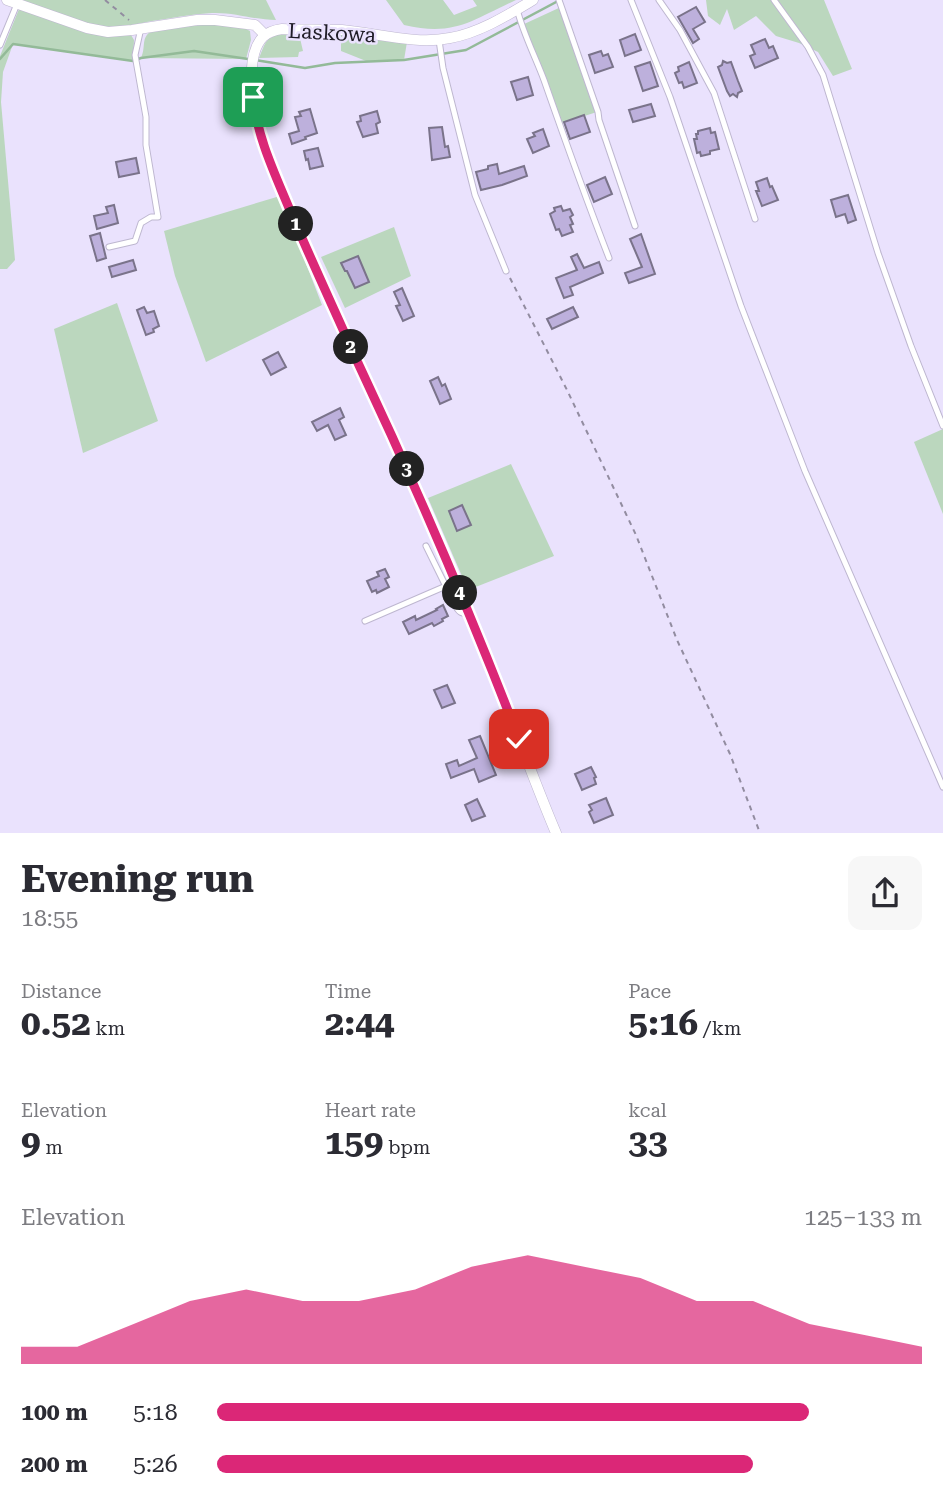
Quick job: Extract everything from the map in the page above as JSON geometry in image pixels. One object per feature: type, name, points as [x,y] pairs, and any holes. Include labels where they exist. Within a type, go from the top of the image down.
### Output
[{"type":"street","name":"Laskowa","points":[[12,2],[87,28],[108,32],[197,20],[255,25],[265,35],[282,29],[327,30],[439,40],[520,18],[533,0]]},
{"type":"street","points":[[265,35],[257,45],[253,62],[255,113],[264,145],[320,281],[398,448],[468,613],[556,833]]},
{"type":"lane","points":[[559,0],[635,226]]},
{"type":"lane","points":[[631,0],[670,97],[741,306],[805,471],[943,788]]},
{"type":"lane","points":[[659,0],[680,30],[714,93],[754,219]]},
{"type":"lane","points":[[774,0],[808,47],[823,75],[878,253],[943,426]]},
{"type":"lane","points":[[0,45],[12,2]]},
{"type":"lane","points":[[520,18],[610,258]]},
{"type":"lane","points":[[109,247],[135,240],[141,223],[158,217],[146,145],[146,117],[136,66],[136,29]]},
{"type":"lane","points":[[439,40],[440,55],[475,195],[506,271]]},
{"type":"lane","points":[[426,546],[460,612],[468,613]]},
{"type":"lane","points":[[365,621],[446,586]]},
{"type":"path","points":[[105,0],[136,29]]},
{"type":"path","points":[[506,271],[636,535],[677,640],[730,754],[760,833]]},
{"type":"green space","points":[[20,0],[266,0],[276,20],[212,13],[109,27],[76,20]]},
{"type":"green space","points":[[386,0],[443,0],[454,15],[477,6],[473,0],[516,0],[463,25],[437,29],[404,25]]},
{"type":"green space","points":[[706,0],[824,0],[852,69],[833,76],[818,52],[776,36],[756,16],[734,30],[727,9],[720,25],[708,16]]},
{"type":"green space","points":[[561,7],[597,112],[559,124],[522,25]]},
{"type":"green space","points":[[19,9],[85,32],[131,35],[134,40],[133,61],[13,44],[3,72],[1,102],[15,260],[7,269],[0,269],[0,56]]},
{"type":"green space","points":[[214,24],[240,26],[250,31],[251,40],[246,59],[141,58],[145,38],[155,29]]},
{"type":"green space","points":[[282,33],[299,34],[303,51],[299,52],[298,57],[259,58],[266,42]]},
{"type":"green space","points":[[341,34],[407,42],[404,60],[366,61],[341,51]]},
{"type":"green space","points":[[280,196],[322,305],[206,362],[175,276],[164,231]]},
{"type":"green space","points":[[394,227],[411,276],[345,308],[321,257]]},
{"type":"green space","points":[[117,303],[158,421],[83,453],[54,329]]},
{"type":"green space","points":[[943,429],[943,514],[914,442]]},
{"type":"green space","points":[[511,464],[554,556],[468,590],[428,498]]},
{"type":"building","points":[[696,7],[705,22],[693,29],[699,39],[693,43],[678,17]]},
{"type":"building","points":[[635,34],[641,50],[625,56],[620,40]]},
{"type":"building","points":[[765,39],[769,48],[773,46],[778,58],[755,68],[750,56],[755,54],[751,45]]},
{"type":"building","points":[[601,51],[603,56],[608,54],[613,67],[595,73],[589,55]]},
{"type":"building","points":[[723,61],[731,62],[742,91],[737,97],[733,94],[730,96],[727,91],[718,67]]},
{"type":"building","points":[[650,62],[658,86],[643,91],[635,67]]},
{"type":"building","points":[[689,62],[697,83],[684,88],[675,73],[679,71],[678,67]]},
{"type":"building","points":[[528,77],[533,95],[517,100],[511,82]]},
{"type":"building","points":[[651,104],[655,116],[633,122],[629,110]]},
{"type":"building","points":[[310,109],[317,133],[292,144],[289,134],[299,131],[295,117],[301,116],[299,112]]},
{"type":"building","points":[[377,111],[380,122],[376,124],[378,133],[363,137],[357,122],[361,121],[360,116]]},
{"type":"building","points":[[584,115],[590,132],[570,139],[564,122]]},
{"type":"building","points":[[442,127],[445,147],[448,146],[450,157],[432,160],[429,128]]},
{"type":"building","points":[[710,128],[711,133],[715,132],[719,149],[701,156],[700,152],[697,153],[694,139],[697,139],[698,131]]},
{"type":"building","points":[[543,129],[549,146],[533,153],[527,139]]},
{"type":"building","points":[[318,148],[323,166],[310,169],[304,151]]},
{"type":"building","points":[[136,158],[139,173],[119,177],[116,162]]},
{"type":"building","points":[[497,164],[499,174],[524,166],[527,176],[481,190],[476,172]]},
{"type":"building","points":[[605,177],[612,194],[594,202],[587,185]]},
{"type":"building","points":[[767,178],[778,200],[762,206],[756,191],[759,191],[756,182]]},
{"type":"building","points":[[848,195],[856,220],[848,223],[845,214],[836,217],[831,200]]},
{"type":"building","points":[[114,205],[118,223],[97,229],[94,216],[108,213],[106,207]]},
{"type":"building","points":[[561,206],[563,211],[570,209],[573,215],[570,217],[573,224],[570,225],[573,232],[562,236],[559,229],[556,230],[550,214],[555,211],[554,208]]},
{"type":"building","points":[[100,233],[106,258],[97,261],[90,236]]},
{"type":"building","points":[[641,234],[655,274],[629,283],[625,273],[642,267],[630,239]]},
{"type":"building","points":[[577,254],[584,268],[599,262],[603,273],[570,287],[573,295],[564,298],[556,278],[577,270],[571,257]]},
{"type":"building","points":[[358,256],[369,282],[355,288],[341,263]]},
{"type":"building","points":[[133,260],[136,270],[112,277],[109,267]]},
{"type":"building","points":[[402,288],[414,316],[403,321],[396,306],[400,305],[394,292]]},
{"type":"building","points":[[144,307],[147,313],[154,311],[159,326],[146,335],[137,310]]},
{"type":"building","points":[[573,307],[578,317],[552,329],[547,319]]},
{"type":"building","points":[[278,352],[286,367],[271,375],[263,360]]},
{"type":"building","points":[[438,377],[442,386],[445,384],[451,399],[440,404],[430,381]]},
{"type":"building","points":[[340,408],[344,417],[339,420],[346,435],[335,440],[328,425],[317,431],[312,422]]},
{"type":"building","points":[[462,505],[471,525],[457,531],[449,511]]},
{"type":"building","points":[[385,569],[389,577],[385,579],[389,587],[377,593],[376,590],[372,592],[367,581],[379,576],[377,572]]},
{"type":"building","points":[[443,605],[448,616],[442,619],[443,621],[409,634],[403,622],[415,616],[416,620]]},
{"type":"building","points":[[447,685],[455,703],[442,708],[434,690]]},
{"type":"building","points":[[480,736],[496,775],[479,782],[474,769],[451,778],[446,764],[457,760],[459,766],[477,758],[469,740]]},
{"type":"building","points":[[591,767],[596,784],[582,790],[575,774]]},
{"type":"building","points":[[606,798],[613,815],[594,823],[589,805]]},
{"type":"building","points":[[477,799],[485,816],[472,821],[465,805]]},
{"type":"waterway","points":[[255,60],[305,68],[335,63],[404,60],[466,50],[560,0]]},
{"type":"waterway","points":[[0,59],[13,44],[133,61],[194,51],[248,59]]},
{"type":"route","points":[[253,97],[261,137],[274,171],[320,281],[439,542],[519,739]]}]
